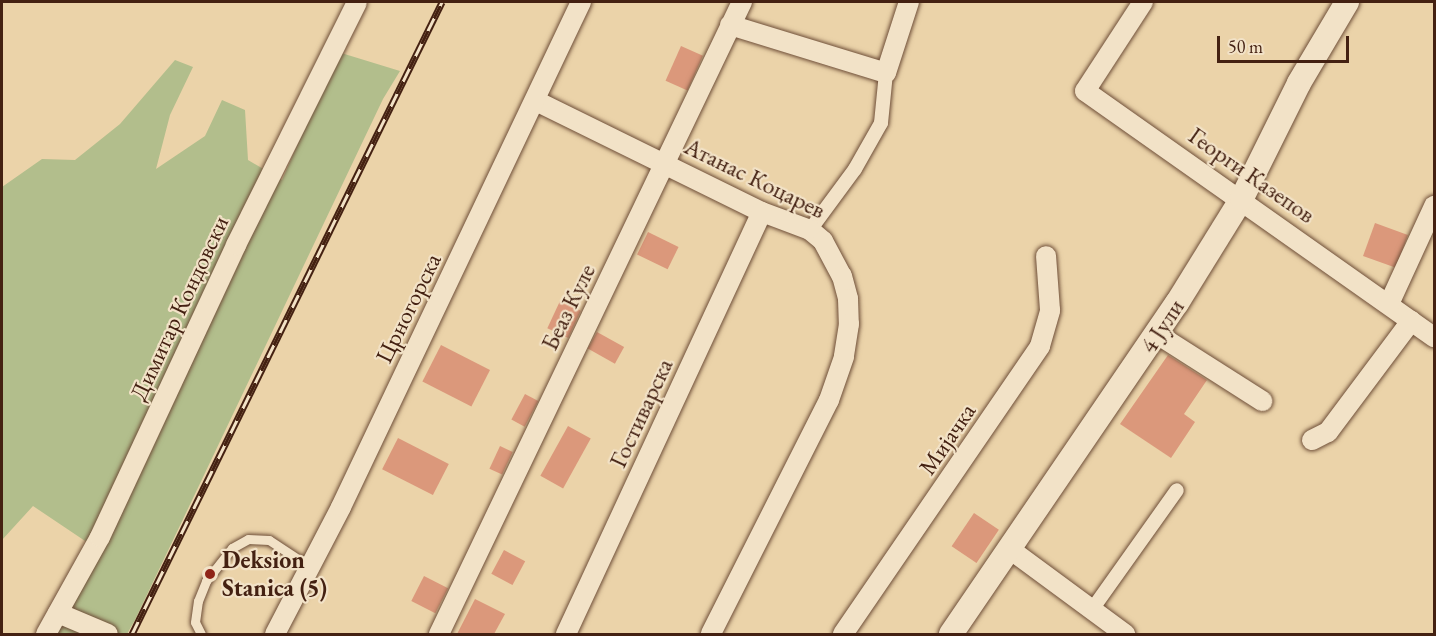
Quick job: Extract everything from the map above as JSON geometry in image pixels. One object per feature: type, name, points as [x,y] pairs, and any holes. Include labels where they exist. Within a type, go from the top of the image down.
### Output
[{"type":"street","name":"Димитар Кондовски","points":[[46,634],[100,537],[236,245],[357,2]]},
{"type":"street","name":"Црногорска","points":[[275,634],[310,567],[582,2]]},
{"type":"street","name":"Беаз Куле","points":[[440,634],[742,2]]},
{"type":"street","points":[[810,230],[855,169],[881,123],[886,73],[909,2]]},
{"type":"street","name":"Георги Казепов","points":[[1143,2],[1085,91],[1242,198],[1434,337]]},
{"type":"street","name":"4 Јули","points":[[951,634],[1011,550],[1157,334],[1242,198],[1299,83],[1347,2]]},
{"type":"street","points":[[730,25],[886,73]]},
{"type":"street","name":"Атанас Коцарев","points":[[536,101],[666,163],[762,213],[810,230],[824,241],[848,299],[844,357],[828,400],[711,634]]},
{"type":"street","points":[[1389,304],[1434,206]]},
{"type":"street","name":"Гостиварска","points":[[566,634],[762,213]]},
{"type":"street","name":"Мијачка","points":[[843,634],[1040,346],[1050,310],[1046,256]]},
{"type":"street","points":[[1312,440],[1328,432],[1411,321]]},
{"type":"street","points":[[1157,334],[1262,401]]},
{"type":"street","points":[[1098,622],[1178,490]]},
{"type":"street","points":[[1011,550],[1098,622],[1125,634]]},
{"type":"street","points":[[58,613],[108,634]]},
{"type":"lane","points":[[201,634],[195,622],[198,601],[206,580],[232,548],[248,539],[269,540],[310,567]]},
{"type":"green space","points":[[338,52],[400,71],[383,99],[135,620],[127,634],[52,634],[100,551],[33,506],[2,540],[2,187],[42,159],[75,160],[120,124],[175,60],[193,67],[170,115],[156,169],[205,136],[222,100],[245,110],[248,160],[282,180]]},
{"type":"building","points":[[681,46],[703,56],[687,90],[666,81]]},
{"type":"building","points":[[1375,223],[1408,235],[1396,268],[1363,256]]},
{"type":"building","points":[[648,232],[679,247],[668,269],[637,254]]},
{"type":"building","points":[[560,301],[581,311],[568,338],[547,328]]},
{"type":"building","points":[[597,332],[624,347],[615,364],[588,349]]},
{"type":"building","points":[[441,345],[490,370],[471,407],[422,382]]},
{"type":"building","points":[[1168,355],[1207,380],[1184,414],[1195,422],[1171,458],[1120,424]]},
{"type":"building","points":[[525,394],[538,401],[525,427],[511,420]]},
{"type":"building","points":[[568,426],[591,439],[563,488],[540,476]]},
{"type":"building","points":[[398,438],[449,464],[433,495],[382,469]]},
{"type":"building","points":[[500,446],[513,452],[502,475],[489,469]]},
{"type":"building","points":[[974,513],[999,530],[977,563],[952,546]]},
{"type":"building","points":[[504,550],[525,561],[513,585],[491,574]]},
{"type":"building","points":[[424,576],[448,588],[435,613],[411,601]]},
{"type":"building","points":[[475,599],[505,614],[494,634],[457,634]]},
{"type":"railway","points":[[132,634],[442,2]]},
{"type":"place","name":"Deksion Stanica (5)","points":[[210,574]]}]
